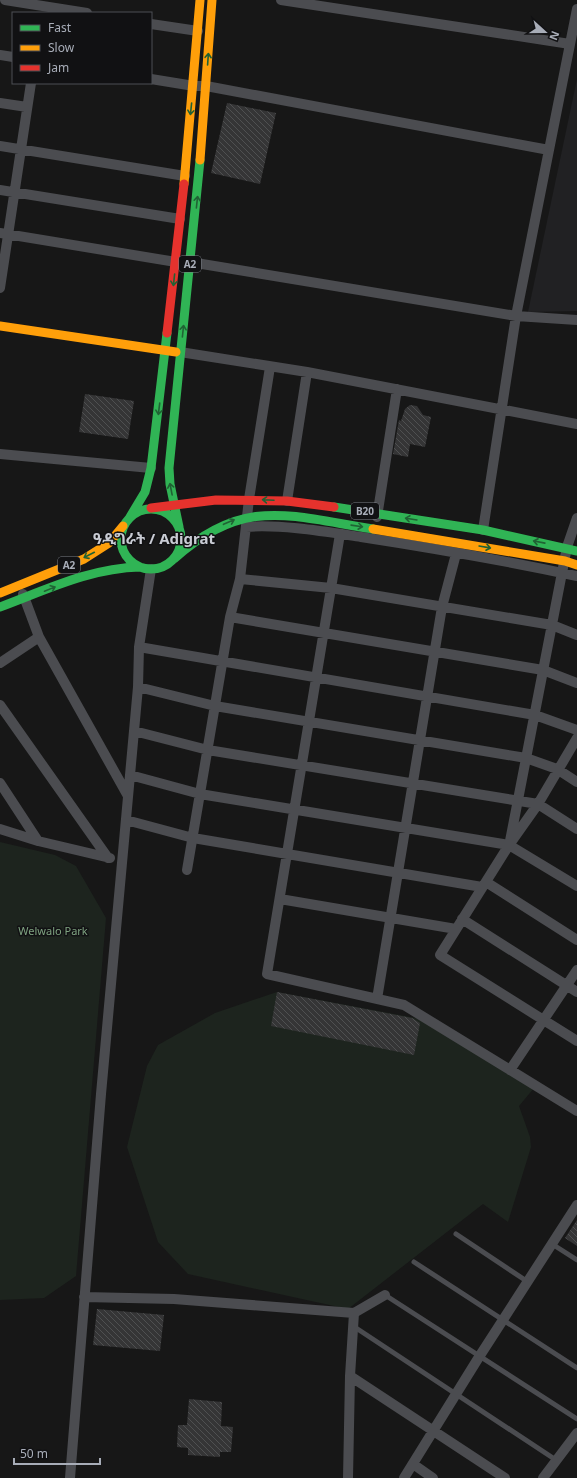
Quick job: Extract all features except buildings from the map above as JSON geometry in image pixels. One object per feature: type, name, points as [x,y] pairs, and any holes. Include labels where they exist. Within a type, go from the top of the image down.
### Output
[{"type":"main road","name":"A2","points":[[0,593],[70,565],[98,551],[112,541],[145,492],[151,468],[176,262],[194,86],[200,0]]},
{"type":"main road","name":"A2","points":[[174,559],[181,545],[169,468],[199,177],[212,0]]},
{"type":"main road","points":[[0,326],[180,352]]},
{"type":"main road","name":"B20","points":[[152,508],[216,500],[249,499],[287,501],[378,513],[483,530],[572,549]]},
{"type":"main road","name":"A2","points":[[140,567],[130,561],[122,548],[121,536],[128,519],[140,510],[152,508]]},
{"type":"main road","points":[[152,508],[168,514],[179,527]]},
{"type":"main road","name":"B20","points":[[174,559],[192,544],[218,527],[233,520],[260,514],[280,515],[375,528],[565,561],[577,565]]},
{"type":"main road","points":[[151,569],[163,567],[174,559]]},
{"type":"main road","name":"A2","points":[[0,607],[99,571],[118,567],[140,567],[151,569]]},
{"type":"street","points":[[5,0],[81,12]]},
{"type":"street","points":[[281,0],[570,44]]},
{"type":"street","points":[[483,530],[516,316],[577,9]]},
{"type":"street","points":[[152,24],[198,31]]},
{"type":"street","points":[[0,55],[12,57]]},
{"type":"street","points":[[152,79],[194,86],[206,86],[549,150]]},
{"type":"street","points":[[0,281],[4,234],[15,192],[31,84]]},
{"type":"street","points":[[0,103],[27,107]]},
{"type":"street","points":[[0,146],[185,176]]},
{"type":"street","points":[[0,190],[180,219]]},
{"type":"street","points":[[4,234],[176,262],[190,262],[516,316],[577,320]]},
{"type":"street","points":[[180,352],[396,388],[577,424]]},
{"type":"street","points":[[187,870],[230,617],[240,579],[249,499],[270,367]]},
{"type":"street","points":[[287,501],[307,372]]},
{"type":"street","points":[[375,528],[396,388]]},
{"type":"street","points":[[0,454],[151,468]]},
{"type":"street","points":[[509,845],[562,573],[565,561],[572,549],[577,518]]},
{"type":"street","points":[[246,527],[260,526],[340,534],[414,545],[577,576]]},
{"type":"street","points":[[340,534],[267,974],[404,1005],[577,1111]]},
{"type":"street","points":[[377,999],[442,607],[456,554]]},
{"type":"street","points":[[70,1478],[84,1297],[138,687],[140,647],[151,569]]},
{"type":"street","points":[[240,579],[331,588],[552,625],[577,635]]},
{"type":"street","points":[[20,585],[39,637],[128,796]]},
{"type":"street","points":[[230,617],[544,670],[577,682]]},
{"type":"street","points":[[0,663],[39,637]]},
{"type":"street","points":[[140,647],[535,715],[577,730]]},
{"type":"street","points":[[138,687],[215,706],[526,758],[557,769],[577,782]]},
{"type":"street","points":[[0,705],[108,858]]},
{"type":"street","points":[[134,731],[208,750],[518,802],[538,804],[577,829]]},
{"type":"street","points":[[577,738],[557,769],[538,804],[509,845],[440,955],[577,1041]]},
{"type":"street","points":[[130,775],[200,794],[509,845],[577,886]]},
{"type":"street","points":[[0,783],[38,841]]},
{"type":"street","points":[[126,820],[193,838],[397,872],[484,884],[577,940]]},
{"type":"street","points":[[0,829],[38,841],[108,858],[123,855]]},
{"type":"street","points":[[280,899],[456,929]]},
{"type":"street","points":[[462,919],[577,992]]},
{"type":"street","points":[[510,1070],[577,970]]},
{"type":"street","points":[[404,1478],[479,1357],[577,1205]]},
{"type":"street","points":[[84,1297],[174,1299],[354,1313],[385,1295]]},
{"type":"street","points":[[348,1478],[350,1376],[354,1313]]},
{"type":"street","points":[[350,1376],[505,1478]]},
{"type":"street","points":[[543,1478],[577,1433]]},
{"type":"street","points":[[413,1464],[433,1478]]},
{"type":"lane","points":[[456,1234],[528,1282]]},
{"type":"lane","points":[[552,1244],[577,1260]]},
{"type":"lane","points":[[414,1262],[577,1368]]},
{"type":"lane","points":[[385,1295],[577,1419]]},
{"type":"lane","points":[[353,1326],[556,1460]]},
{"type":"shaded area","points":[[577,79],[577,311],[528,312]]},
{"type":"green space","name":"Welwalo Park","points":[[0,842],[55,855],[76,866],[106,918],[76,1276],[44,1298],[0,1300]]},
{"type":"green space","points":[[277,992],[421,1019],[534,1088],[519,1106],[530,1137],[531,1147],[508,1222],[483,1204],[348,1309],[188,1274],[158,1242],[127,1147],[147,1066],[158,1045],[215,1013]]},
{"type":"traffic: fast","points":[[179,527],[170,484],[169,468],[200,160]]},
{"type":"traffic: fast","points":[[130,517],[145,492],[151,468],[167,333]]},
{"type":"traffic: fast","points":[[334,507],[483,530],[577,551]]},
{"type":"traffic: fast","points":[[145,509],[157,509],[173,517],[179,527],[181,539],[179,551],[173,561],[157,569],[145,569],[129,561],[121,545],[121,533],[129,517],[145,509]]},
{"type":"traffic: fast","points":[[174,559],[199,539],[223,526],[246,518],[292,516],[373,529]]},
{"type":"traffic: fast","points":[[0,607],[68,581],[104,571],[140,567]]},
{"type":"traffic: slow","points":[[184,184],[200,0]]},
{"type":"traffic: slow","points":[[200,160],[212,0]]},
{"type":"traffic: slow","points":[[0,326],[176,352]]},
{"type":"traffic: slow","points":[[0,593],[84,559],[109,543],[123,526]]},
{"type":"traffic: slow","points":[[373,529],[565,561],[577,565]]},
{"type":"traffic: jam","points":[[167,333],[184,184]]},
{"type":"traffic: jam","points":[[151,508],[216,500],[287,501],[334,507]]},
{"type":"district","name":"ዓዲግራት / Adigrat","points":[[154,538]]}]
